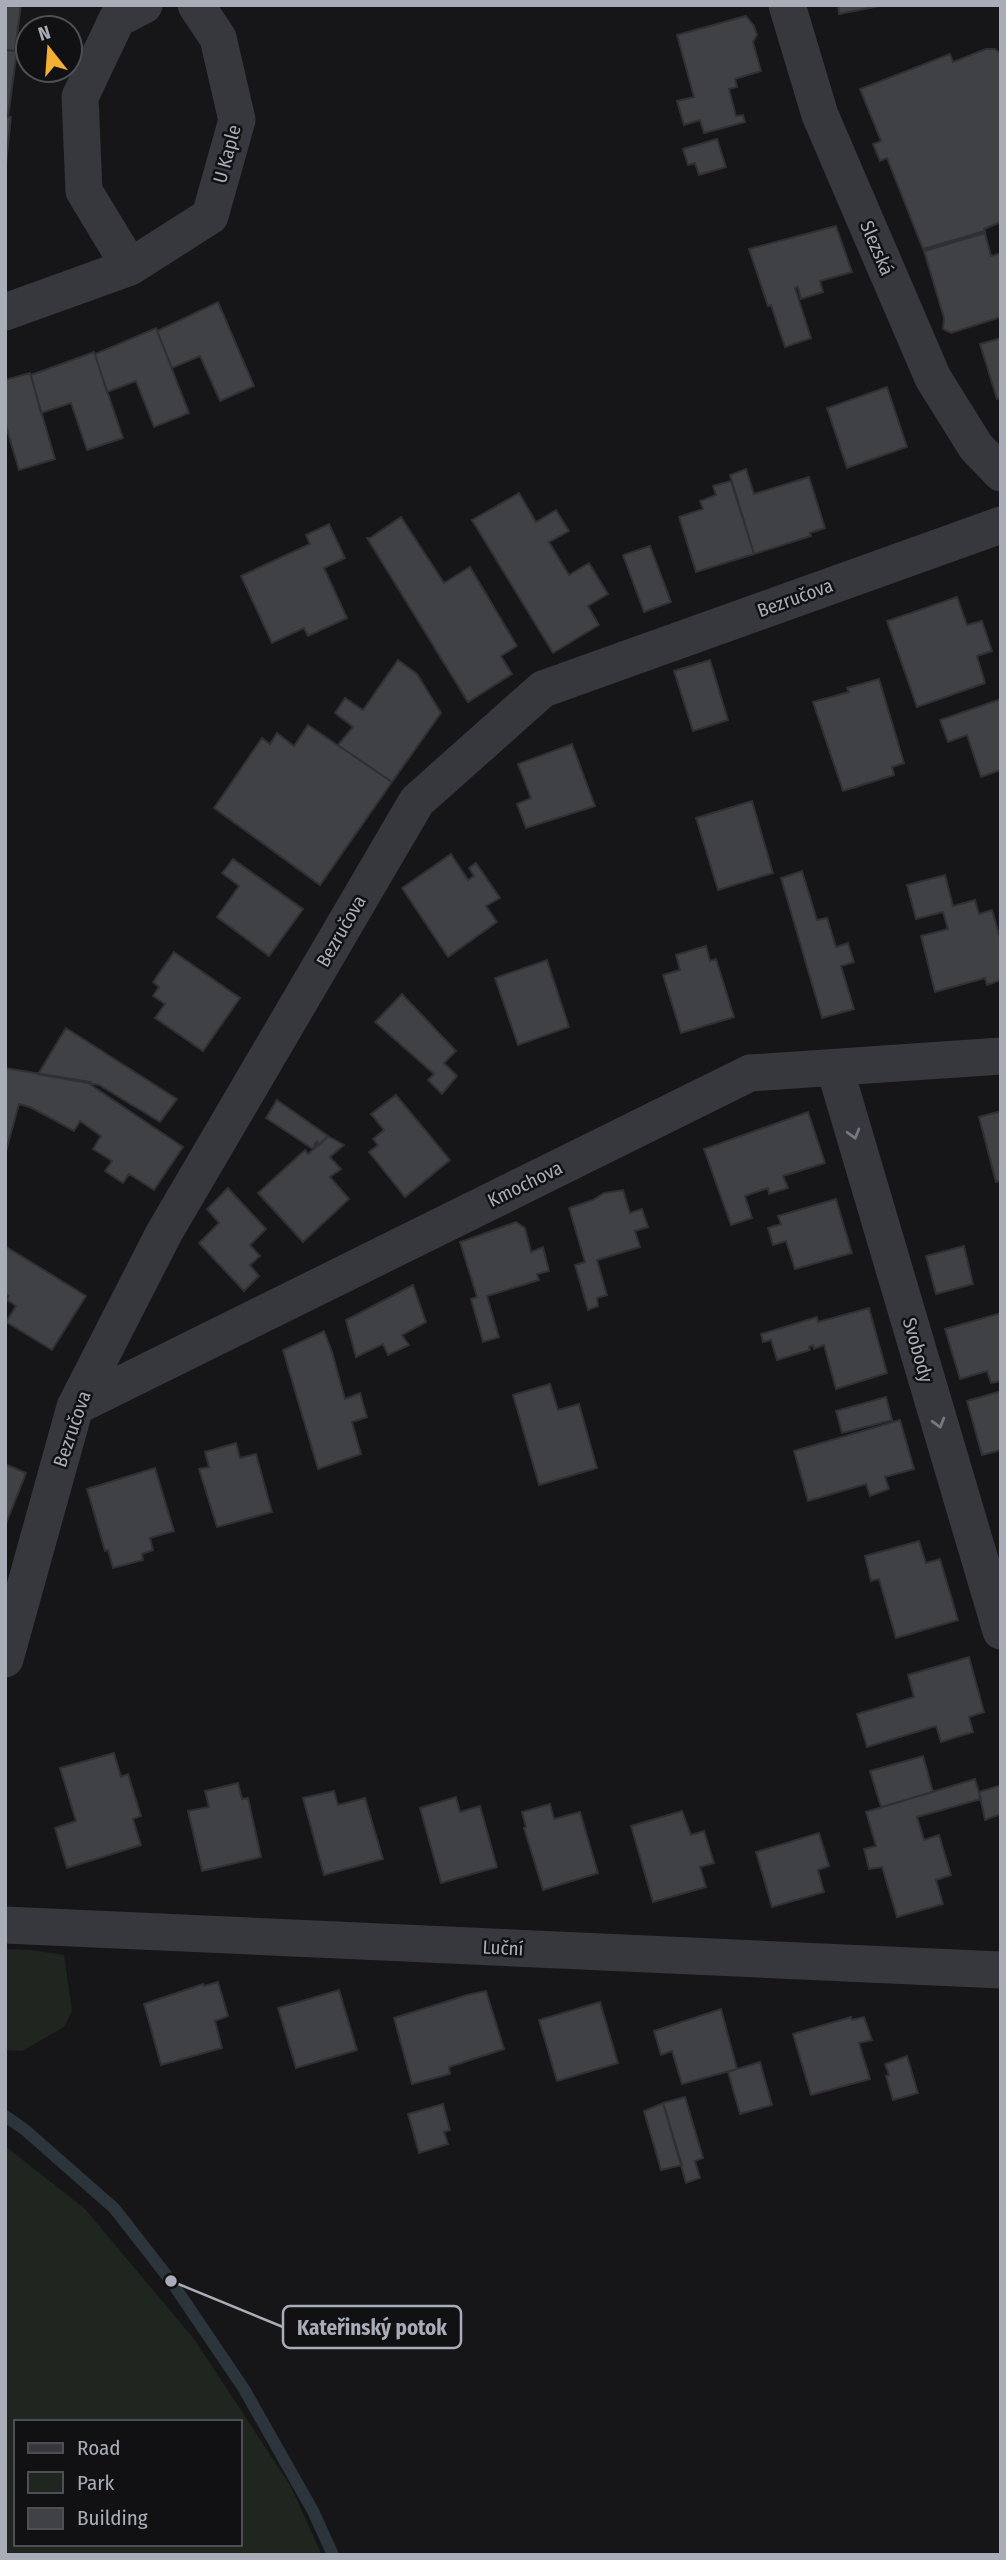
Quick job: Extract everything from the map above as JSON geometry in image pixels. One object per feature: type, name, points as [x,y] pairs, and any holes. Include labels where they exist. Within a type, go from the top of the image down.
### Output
[{"type":"street","points":[[130,267],[84,191],[80,97],[117,19],[144,5]]},
{"type":"street","name":"U Kaple","points":[[5,312],[130,267],[210,216],[237,120],[218,38],[195,5]]},
{"type":"street","name":"Slezská","points":[[787,5],[820,115],[933,378],[976,447],[1001,473]]},
{"type":"street","name":"Bezručova","points":[[5,1659],[75,1407],[164,1233],[417,801],[543,689],[1001,524]]},
{"type":"street","name":"Kmochova","points":[[75,1407],[750,1073],[1001,1056]]},
{"type":"street","name":"Svobody","points":[[835,1069],[1001,1632]]},
{"type":"street","name":"Luční","points":[[5,1925],[1001,1970]]},
{"type":"green space","points":[[5,1949],[64,1955],[72,2011],[64,2027],[22,2051],[5,2050]]},
{"type":"green space","points":[[5,2146],[85,2209],[194,2339],[290,2485],[322,2555],[5,2555]]},
{"type":"building","points":[[5,5],[21,5],[20,14],[14,14],[14,51],[5,50]]},
{"type":"building","points":[[838,5],[884,5],[839,14]]},
{"type":"building","points":[[746,16],[757,35],[753,42],[761,71],[735,79],[737,87],[729,89],[736,116],[743,115],[745,122],[704,133],[700,120],[684,125],[677,101],[694,97],[677,35]]},
{"type":"building","points":[[986,49],[995,49],[1001,54],[1001,222],[984,229],[985,231],[923,249],[887,158],[880,161],[873,144],[881,141],[860,89],[950,54],[953,62]]},
{"type":"building","points":[[5,50],[14,51],[14,73],[8,117],[5,117]]},
{"type":"building","points":[[5,117],[11,117],[6,163],[5,163]]},
{"type":"building","points":[[717,139],[726,167],[699,175],[695,163],[688,165],[683,149]]},
{"type":"building","points":[[836,226],[852,272],[820,281],[823,292],[801,299],[798,287],[795,288],[811,338],[785,347],[749,249]]},
{"type":"building","points":[[985,233],[991,256],[1001,253],[1001,317],[951,333],[943,329],[944,318],[924,251]]},
{"type":"building","points":[[218,302],[254,386],[220,401],[200,356],[172,368],[157,331]]},
{"type":"building","points":[[156,328],[189,413],[154,427],[136,381],[107,392],[95,354]]},
{"type":"building","points":[[1001,338],[1001,398],[997,399],[980,344]]},
{"type":"building","points":[[94,352],[123,438],[87,450],[71,403],[41,413],[31,375]]},
{"type":"building","points":[[30,373],[55,459],[19,470],[5,423],[5,380]]},
{"type":"building","points":[[887,387],[907,447],[847,468],[827,408]]},
{"type":"building","points":[[746,469],[754,494],[809,477],[825,528],[810,533],[811,536],[754,554],[730,475]]},
{"type":"building","points":[[731,481],[754,554],[696,572],[679,517],[703,509],[700,501],[716,495],[713,486]]},
{"type":"building","points":[[519,493],[536,522],[556,510],[569,531],[549,542],[569,575],[589,563],[608,594],[588,606],[599,625],[553,653],[472,520]]},
{"type":"building","points":[[401,517],[444,583],[470,567],[517,646],[501,656],[512,674],[468,702],[367,538]]},
{"type":"building","points":[[329,524],[345,558],[324,568],[347,618],[308,636],[304,628],[272,643],[241,576],[310,544],[306,535]]},
{"type":"building","points":[[650,546],[671,602],[644,612],[623,555]]},
{"type":"building","points":[[957,597],[967,625],[982,621],[992,651],[977,656],[985,683],[917,707],[887,621]]},
{"type":"building","points":[[398,660],[417,674],[441,713],[392,782],[338,745],[353,727],[335,713],[345,698],[363,710]]},
{"type":"building","points":[[710,660],[728,720],[693,731],[674,671]]},
{"type":"building","points":[[879,679],[904,763],[892,767],[894,775],[843,791],[813,702],[849,692],[847,688]]},
{"type":"building","points":[[1001,699],[1001,770],[981,777],[967,735],[948,742],[940,720]]},
{"type":"building","points":[[308,725],[392,782],[320,885],[214,808],[262,738],[270,744],[277,733],[294,746]]},
{"type":"building","points":[[572,744],[595,806],[526,828],[517,804],[531,798],[518,764]]},
{"type":"building","points":[[752,801],[773,873],[718,890],[696,818]]},
{"type":"building","points":[[451,854],[468,880],[474,876],[469,868],[476,863],[500,898],[486,906],[497,922],[448,957],[402,888]]},
{"type":"building","points":[[233,859],[303,909],[269,956],[217,917],[239,886],[222,873]]},
{"type":"building","points":[[802,871],[817,920],[827,918],[836,947],[848,943],[854,962],[841,966],[854,1009],[822,1018],[781,878]]},
{"type":"building","points":[[945,875],[953,906],[975,900],[979,914],[992,910],[1001,941],[1001,980],[987,985],[985,978],[935,992],[921,936],[948,929],[943,912],[916,919],[907,885]]},
{"type":"building","points":[[706,946],[710,961],[716,959],[734,1017],[681,1033],[663,975],[680,970],[676,955]]},
{"type":"building","points":[[174,952],[240,998],[203,1051],[155,1018],[165,1004],[153,996],[159,987],[153,982]]},
{"type":"building","points":[[547,960],[569,1027],[518,1045],[495,978]]},
{"type":"building","points":[[402,994],[456,1051],[444,1063],[457,1076],[442,1094],[428,1080],[434,1074],[375,1022]]},
{"type":"building","points":[[66,1028],[177,1099],[160,1122],[99,1085],[38,1074]]},
{"type":"building","points":[[5,1068],[91,1082],[91,1085],[183,1147],[154,1190],[129,1174],[123,1183],[105,1171],[112,1161],[93,1149],[101,1136],[80,1121],[74,1131],[30,1107],[19,1104],[5,1155]]},
{"type":"building","points":[[396,1095],[450,1160],[405,1197],[369,1152],[378,1145],[373,1139],[384,1130],[371,1114]]},
{"type":"building","points":[[277,1100],[328,1136],[319,1145],[317,1142],[313,1149],[266,1118]]},
{"type":"building","points":[[1001,1111],[1001,1181],[996,1182],[979,1117]]},
{"type":"building","points":[[808,1112],[825,1163],[783,1176],[788,1188],[769,1194],[768,1188],[745,1196],[752,1218],[731,1225],[704,1149]]},
{"type":"building","points":[[328,1136],[344,1145],[330,1157],[341,1169],[330,1177],[349,1199],[303,1242],[258,1193],[305,1150],[308,1154],[317,1146],[317,1142],[319,1145]]},
{"type":"building","points":[[228,1188],[266,1229],[250,1245],[260,1256],[250,1265],[259,1276],[244,1291],[199,1243],[219,1223],[207,1209]]},
{"type":"building","points":[[623,1190],[630,1213],[642,1209],[648,1227],[635,1231],[640,1247],[597,1260],[607,1295],[597,1298],[598,1306],[588,1310],[575,1265],[585,1262],[569,1208],[593,1200],[604,1193]]},
{"type":"building","points":[[836,1199],[852,1253],[795,1269],[786,1241],[773,1245],[768,1228],[781,1224],[778,1216]]},
{"type":"building","points":[[516,1222],[525,1228],[531,1252],[543,1247],[549,1271],[537,1274],[539,1280],[487,1296],[499,1337],[483,1342],[471,1299],[477,1297],[460,1242]]},
{"type":"building","points":[[5,1246],[86,1296],[52,1350],[6,1322],[16,1306],[7,1300],[9,1296],[5,1294]]},
{"type":"building","points":[[964,1246],[973,1284],[936,1294],[926,1256]]},
{"type":"building","points":[[413,1285],[426,1322],[402,1335],[409,1345],[388,1355],[383,1344],[356,1357],[346,1320]]},
{"type":"building","points":[[869,1308],[887,1373],[836,1389],[824,1345],[814,1349],[813,1345],[809,1347],[810,1350],[777,1360],[771,1340],[763,1342],[761,1334],[817,1317],[818,1322]]},
{"type":"building","points":[[1001,1313],[1001,1381],[991,1383],[987,1371],[960,1379],[945,1329]]},
{"type":"building","points":[[324,1331],[345,1399],[360,1393],[367,1417],[352,1422],[361,1454],[318,1469],[283,1350]]},
{"type":"building","points":[[550,1384],[558,1410],[579,1404],[597,1468],[539,1485],[513,1395]]},
{"type":"building","points":[[1001,1391],[1001,1450],[982,1455],[967,1401]]},
{"type":"building","points":[[886,1397],[892,1420],[842,1433],[836,1411]]},
{"type":"building","points":[[900,1420],[914,1469],[885,1477],[889,1489],[870,1496],[866,1484],[808,1501],[794,1451]]},
{"type":"building","points":[[236,1443],[240,1458],[256,1454],[272,1512],[217,1527],[199,1469],[209,1467],[205,1452]]},
{"type":"building","points":[[5,1464],[26,1473],[5,1526]]},
{"type":"building","points":[[155,1468],[174,1531],[150,1538],[153,1550],[142,1554],[143,1560],[113,1568],[108,1550],[105,1551],[87,1489]]},
{"type":"building","points":[[919,1541],[926,1563],[940,1559],[958,1620],[896,1638],[879,1579],[871,1581],[865,1556]]},
{"type":"building","points":[[969,1657],[984,1712],[969,1717],[973,1732],[941,1742],[936,1726],[867,1747],[857,1714],[914,1697],[908,1675]]},
{"type":"building","points":[[114,1753],[121,1777],[128,1774],[141,1816],[133,1819],[141,1845],[67,1868],[55,1828],[76,1821],[60,1768]]},
{"type":"building","points":[[923,1756],[933,1792],[881,1807],[870,1771]]},
{"type":"building","points":[[975,1779],[981,1799],[917,1817],[924,1840],[939,1835],[951,1875],[936,1880],[943,1904],[897,1917],[882,1867],[869,1869],[864,1849],[876,1846],[866,1812]]},
{"type":"building","points":[[238,1783],[242,1799],[248,1798],[261,1857],[202,1871],[188,1811],[209,1807],[205,1791]]},
{"type":"building","points":[[1001,1785],[1001,1814],[985,1820],[979,1792]]},
{"type":"building","points":[[334,1791],[338,1805],[365,1798],[383,1859],[324,1875],[303,1798]]},
{"type":"building","points":[[456,1797],[460,1812],[480,1806],[497,1867],[441,1883],[420,1808]]},
{"type":"building","points":[[550,1804],[554,1819],[580,1812],[598,1873],[543,1890],[524,1828],[526,1827],[522,1812]]},
{"type":"building","points":[[682,1811],[691,1835],[704,1831],[714,1863],[700,1867],[706,1887],[653,1902],[631,1826]]},
{"type":"building","points":[[819,1833],[829,1866],[818,1870],[824,1892],[772,1907],[756,1852]]},
{"type":"building","points":[[218,1982],[228,2016],[215,2021],[222,2048],[161,2065],[144,2004],[203,1984],[204,1986]]},
{"type":"building","points":[[339,1990],[357,2050],[296,2068],[278,2008]]},
{"type":"building","points":[[486,1991],[504,2049],[449,2067],[450,2074],[412,2084],[394,2018]]},
{"type":"building","points":[[600,2002],[618,2063],[557,2081],[539,2020]]},
{"type":"building","points":[[721,2009],[737,2069],[682,2084],[672,2051],[661,2055],[654,2031]]},
{"type":"building","points":[[851,2017],[852,2020],[864,2017],[872,2040],[859,2043],[870,2079],[811,2095],[793,2034]]},
{"type":"building","points":[[907,2056],[918,2093],[893,2100],[885,2064]]},
{"type":"building","points":[[760,2062],[772,2105],[740,2114],[728,2072]]},
{"type":"building","points":[[685,2097],[703,2158],[695,2161],[700,2178],[686,2183],[663,2103]]},
{"type":"building","points":[[663,2103],[682,2165],[661,2170],[644,2111]]},
{"type":"building","points":[[443,2104],[450,2130],[444,2132],[448,2144],[419,2153],[408,2114]]},
{"type":"waterway","points":[[5,2116],[24,2129],[114,2208],[171,2281],[244,2389],[313,2511],[333,2555]]},
{"type":"place","name":"Kateřinský potok","points":[[171,2281]]}]
